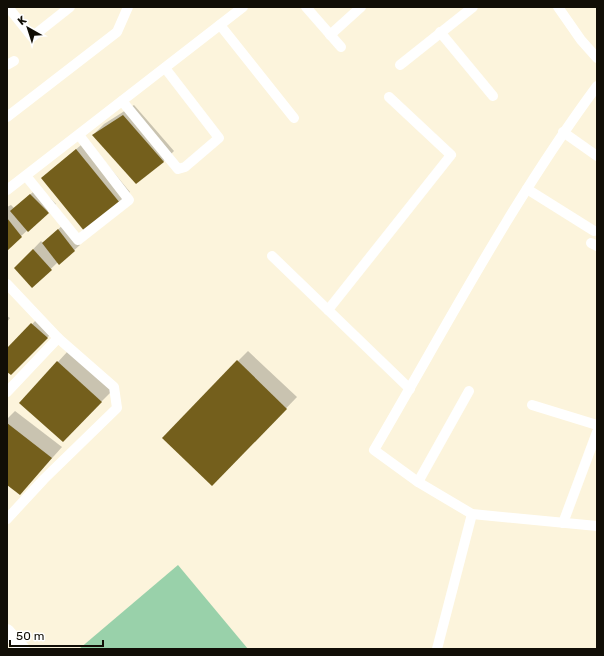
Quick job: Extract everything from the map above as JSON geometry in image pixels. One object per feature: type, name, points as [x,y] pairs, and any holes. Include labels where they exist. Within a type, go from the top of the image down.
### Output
[{"type":"main road","points":[[7,631],[23,649]]},
{"type":"street","points":[[8,7],[32,37],[66,8]]},
{"type":"street","points":[[7,117],[117,32],[128,7]]},
{"type":"street","points":[[7,190],[243,7]]},
{"type":"street","points":[[306,7],[341,47]]},
{"type":"street","points":[[330,35],[360,7]]},
{"type":"street","points":[[400,65],[473,7]]},
{"type":"street","points":[[558,7],[581,40],[597,58]]},
{"type":"street","points":[[220,25],[294,118]]},
{"type":"street","points":[[440,32],[492,96]]},
{"type":"street","points":[[122,101],[178,169],[185,167],[219,138],[165,68]]},
{"type":"street","points":[[597,86],[563,132],[527,189],[374,450],[418,482],[472,514],[597,526]]},
{"type":"street","points":[[328,310],[451,155],[389,97]]},
{"type":"street","points":[[563,132],[597,156]]},
{"type":"street","points":[[26,176],[78,240],[129,200],[79,135]]},
{"type":"street","points":[[527,189],[594,231]]},
{"type":"street","points":[[272,256],[410,389]]},
{"type":"street","points":[[7,284],[58,338],[114,387],[117,408],[9,513]]},
{"type":"street","points":[[7,392],[58,338]]},
{"type":"street","points":[[418,482],[469,391]]},
{"type":"street","points":[[532,405],[597,425]]},
{"type":"street","points":[[563,523],[597,432]]},
{"type":"street","points":[[437,649],[472,514]]},
{"type":"green space","points":[[178,565],[248,649],[79,649]]},
{"type":"building","points":[[123,115],[164,162],[136,184],[92,135]]},
{"type":"building","points":[[76,149],[120,203],[85,232],[41,178]]},
{"type":"building","points":[[30,194],[49,213],[28,232],[10,211]]},
{"type":"building","points":[[7,218],[22,237],[7,251]]},
{"type":"building","points":[[58,229],[75,251],[59,265],[42,243]]},
{"type":"building","points":[[33,249],[52,270],[32,288],[14,268]]},
{"type":"building","points":[[31,323],[48,338],[11,375],[7,372],[7,348]]},
{"type":"building","points":[[237,360],[287,409],[212,486],[162,438]]},
{"type":"building","points":[[57,361],[102,402],[63,442],[19,403]]},
{"type":"building","points":[[7,423],[52,458],[20,495],[7,485]]}]
